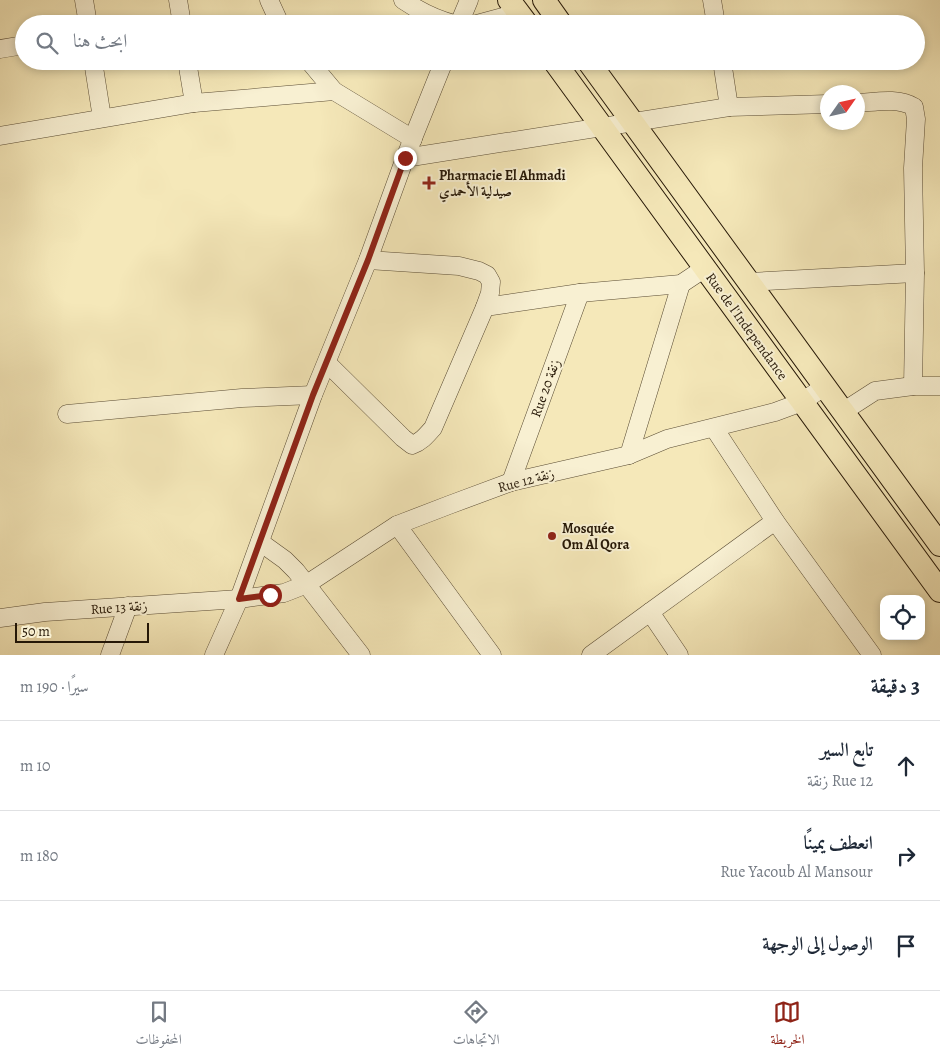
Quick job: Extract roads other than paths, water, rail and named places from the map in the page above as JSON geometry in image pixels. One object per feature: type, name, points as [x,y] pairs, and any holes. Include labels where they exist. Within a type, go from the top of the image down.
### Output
[{"type":"main road","points":[[544,0],[555,15]]},
{"type":"main road","name":"Rue de l'Independance","points":[[561,70],[940,592]]},
{"type":"main road","name":"Rue de l'Independance","points":[[595,70],[940,545]]},
{"type":"street","points":[[84,0],[86,15]]},
{"type":"street","points":[[178,0],[180,15]]},
{"type":"street","points":[[269,0],[276,15]]},
{"type":"street","points":[[403,0],[427,15]]},
{"type":"street","points":[[463,15],[469,0]]},
{"type":"street","points":[[712,0],[714,15]]},
{"type":"street","points":[[0,49],[15,46]]},
{"type":"street","points":[[94,70],[102,118]]},
{"type":"street","points":[[188,70],[194,103]]},
{"type":"street","points":[[316,70],[334,91],[413,139]]},
{"type":"street","points":[[214,655],[239,599],[313,395],[368,260],[405,158],[440,70]]},
{"type":"street","points":[[723,70],[729,107]]},
{"type":"street","points":[[0,136],[194,103],[334,91]]},
{"type":"street","points":[[865,103],[906,103],[914,107],[916,119],[914,168],[914,386]]},
{"type":"street","points":[[405,158],[729,107],[820,104]]},
{"type":"street","points":[[327,363],[403,438],[414,445],[424,439],[433,428],[486,307],[491,282],[487,275],[479,271],[459,266],[368,260]]},
{"type":"street","points":[[486,307],[580,293],[681,284],[704,268]]},
{"type":"street","points":[[749,282],[915,273]]},
{"type":"street","points":[[629,455],[681,284]]},
{"type":"street","name":"Rue 20 زنقة","points":[[511,482],[580,293]]},
{"type":"street","name":"Rue 12 زنقة","points":[[239,599],[284,593],[307,584],[397,525],[449,504],[511,482],[629,455],[667,439],[775,412],[802,402],[825,386]]},
{"type":"street","points":[[844,411],[875,391],[914,386],[940,386]]},
{"type":"street","points":[[67,414],[242,398],[313,395]]},
{"type":"street","points":[[714,428],[775,521],[872,655]]},
{"type":"street","points":[[591,655],[775,521]]},
{"type":"street","points":[[397,525],[492,655]]},
{"type":"street","points":[[260,542],[285,560],[307,584],[361,655]]},
{"type":"street","name":"Rue 13 زنقة","points":[[0,618],[44,612],[239,599]]},
{"type":"street","points":[[110,655],[128,606]]},
{"type":"street","points":[[650,612],[679,655]]},
{"type":"place","name":"Pharmacie El Ahmadi صيدلية الأحمدي","points":[[429,183]]},
{"type":"place","name":"Mosquée Om Al Qora","points":[[552,536]]}]
